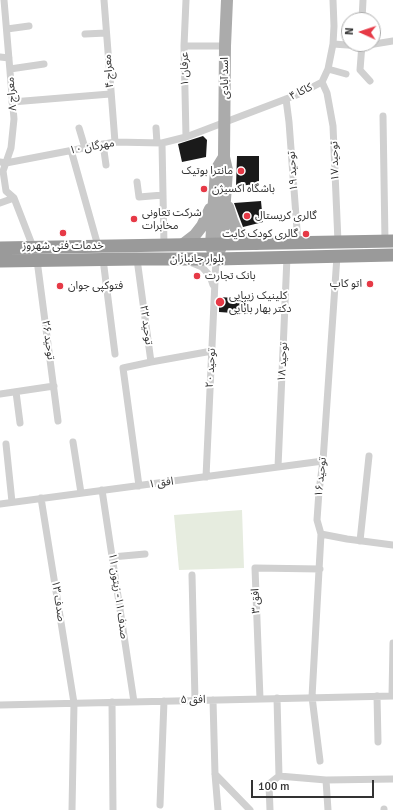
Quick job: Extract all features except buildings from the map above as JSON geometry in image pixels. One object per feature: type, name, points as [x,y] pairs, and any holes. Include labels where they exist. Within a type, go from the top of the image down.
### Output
[{"type":"highway","name":"بلوار جانبازان","points":[[0,248],[389,241]]},
{"type":"highway","name":"بلوار جانبازان","points":[[0,261],[216,259],[393,255]]},
{"type":"main road","name":"اسد آبادی","points":[[216,259],[220,199],[228,170],[224,157],[227,0]]},
{"type":"main road","points":[[182,245],[202,226],[220,199],[237,232],[244,239],[256,244]]},
{"type":"street","name":"معراج ۸","points":[[4,0],[14,119],[11,148],[3,162],[2,171],[6,191],[14,198],[33,247]]},
{"type":"street","name":"معراج ۴","points":[[104,0],[110,94],[115,142]]},
{"type":"street","name":"عرفان ۱","points":[[186,0],[184,46],[186,137]]},
{"type":"street","name":"کاکا ۴","points":[[224,123],[286,99],[322,82],[328,69],[333,44],[333,0]]},
{"type":"street","points":[[362,12],[363,0]]},
{"type":"street","points":[[7,29],[29,26]]},
{"type":"street","points":[[85,34],[106,33]]},
{"type":"street","points":[[381,43],[393,41]]},
{"type":"street","points":[[333,44],[341,44]]},
{"type":"street","points":[[184,46],[225,46]]},
{"type":"street","points":[[361,52],[360,70],[370,82]]},
{"type":"street","points":[[0,57],[9,58]]},
{"type":"street","points":[[10,69],[44,64]]},
{"type":"street","points":[[328,69],[346,74]]},
{"type":"street","name":"توحید ۱۷","points":[[322,82],[327,93],[333,126],[338,242]]},
{"type":"street","points":[[12,102],[110,94]]},
{"type":"street","name":"توحید ۱۹","points":[[286,99],[290,122],[298,243]]},
{"type":"street","points":[[383,116],[389,241]]},
{"type":"street","name":"مهرگان ۱۰","points":[[3,162],[115,142],[160,143],[186,137],[224,123]]},
{"type":"street","points":[[79,128],[85,148]]},
{"type":"street","points":[[156,128],[160,143],[164,245]]},
{"type":"street","points":[[103,144],[106,165]]},
{"type":"street","points":[[71,150],[98,246]]},
{"type":"street","points":[[137,182],[139,197],[163,195]]},
{"type":"street","points":[[0,204],[14,198]]},
{"type":"street","name":"توحید ۱۶","points":[[320,761],[312,697],[322,534],[317,520],[323,462],[337,256]]},
{"type":"street","name":"توحید ۱۸","points":[[278,467],[287,257]]},
{"type":"street","points":[[103,259],[115,354]]},
{"type":"street","name":"توحید ۲۲","points":[[137,259],[151,362]]},
{"type":"street","points":[[183,259],[202,267],[210,276],[214,290]]},
{"type":"street","name":"توحید ۲۰","points":[[206,477],[216,259]]},
{"type":"street","name":"توحید ۲۶","points":[[37,260],[58,421]]},
{"type":"street","points":[[138,486],[123,368],[212,351]]},
{"type":"street","points":[[0,394],[54,386]]},
{"type":"street","points":[[16,392],[20,423]]},
{"type":"street","points":[[73,442],[81,493]]},
{"type":"street","points":[[6,444],[12,502]]},
{"type":"street","points":[[360,541],[369,456]]},
{"type":"street","name":"افق ۱","points":[[0,504],[323,462]]},
{"type":"street","name":"صدف ۱۱- زیتون ۱۱","points":[[102,490],[134,702]]},
{"type":"street","name":"صدف ۱۳","points":[[41,498],[74,703],[72,810]]},
{"type":"street","points":[[322,534],[393,545]]},
{"type":"street","points":[[112,557],[145,554]]},
{"type":"street","name":"افق ۳","points":[[260,699],[255,568],[320,569]]},
{"type":"street","points":[[192,575],[195,700]]},
{"type":"street","points":[[392,696],[393,643]]},
{"type":"street","points":[[377,696],[378,742]]},
{"type":"street","name":"افق ۵","points":[[0,705],[392,696]]},
{"type":"street","points":[[277,698],[279,776]]},
{"type":"street","points":[[213,700],[215,774],[218,810]]},
{"type":"street","points":[[160,805],[164,701]]},
{"type":"street","points":[[112,702],[113,810]]},
{"type":"street","points":[[215,774],[250,810]]},
{"type":"street","points":[[270,810],[269,784],[279,776],[326,780],[393,779]]},
{"type":"street","points":[[326,780],[328,810]]},
{"type":"shaded area","points":[[242,510],[244,568],[179,570],[174,515]]},
{"type":"place","name":"مانترا بوتیک","points":[[241,171]]},
{"type":"place","name":"باشگاه اکسیژن","points":[[204,189]]},
{"type":"place","name":"گالری کریستال","points":[[247,216]]},
{"type":"place","name":"شرکت تعاونی مخابرات","points":[[134,219]]},
{"type":"place","name":"خدمات فنی شهروز","points":[[63,233]]},
{"type":"place","name":"گالری کودک کایت","points":[[306,234]]},
{"type":"place","name":"بانک تجارت","points":[[197,276]]},
{"type":"place","name":"اتو کاپ","points":[[370,284]]},
{"type":"place","name":"فتوکپی جوان","points":[[60,286]]},
{"type":"place","name":"کلینیک زیبایی دکتر بهار بابایی","points":[[220,302]]}]
